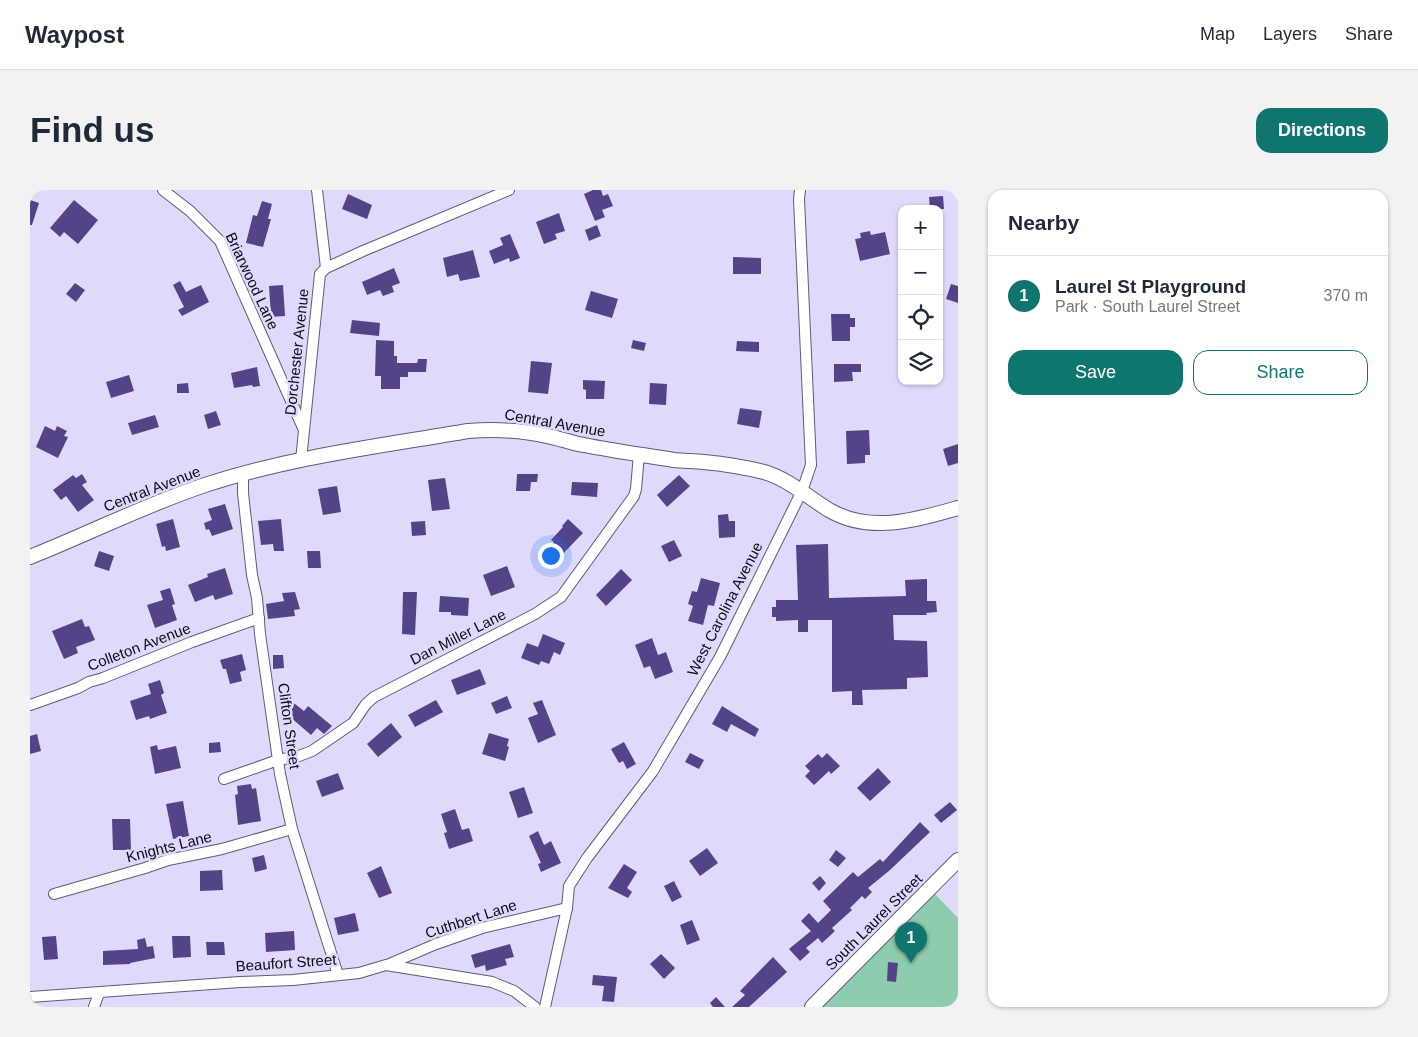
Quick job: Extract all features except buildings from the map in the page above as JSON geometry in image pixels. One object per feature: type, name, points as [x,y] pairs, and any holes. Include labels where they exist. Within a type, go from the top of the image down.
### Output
[{"type":"street","name":"Briarwood Lane","points":[[163,190],[190,211],[220,241],[304,429]]},
{"type":"street","points":[[317,190],[326,268],[509,190]]},
{"type":"street","name":"West Carolina Avenue","points":[[545,1007],[569,886],[587,858],[653,771],[715,666],[802,491],[811,465],[800,190]]},
{"type":"street","name":"Dorchester Avenue","points":[[301,460],[320,274],[326,268]]},
{"type":"street","name":"Central Avenue","points":[[30,557],[204,485],[243,474],[301,460],[488,429],[547,436],[582,445],[676,460],[742,467],[776,476],[830,510],[857,520],[873,523],[904,522],[958,509]]},
{"type":"street","name":"Dan Miller Lane","points":[[224,778],[312,751],[353,723],[366,704],[374,697],[535,614],[561,597],[634,496],[639,454]]},
{"type":"street","name":"Clifton Street","points":[[243,474],[243,493],[252,575],[260,618],[278,760],[292,829],[338,975]]},
{"type":"street","name":"Colleton Avenue","points":[[30,704],[78,688],[208,636],[260,618]]},
{"type":"street","name":"Knights Lane","points":[[54,894],[168,860],[222,849],[292,829]]},
{"type":"street","name":"South Laurel Street","points":[[812,1007],[958,860]]},
{"type":"street","name":"Cuthbert Lane","points":[[386,965],[436,944],[482,928],[566,908]]},
{"type":"street","name":"Beaufort Street","points":[[30,997],[232,982],[292,980],[359,973],[386,965],[492,982],[514,991],[535,1007]]},
{"type":"street","points":[[94,1007],[99,992]]},
{"type":"green space","points":[[933,892],[958,918],[958,1007],[819,1007]]},
{"type":"place","name":"Laurel St Playground","points":[[911,963]]}]
